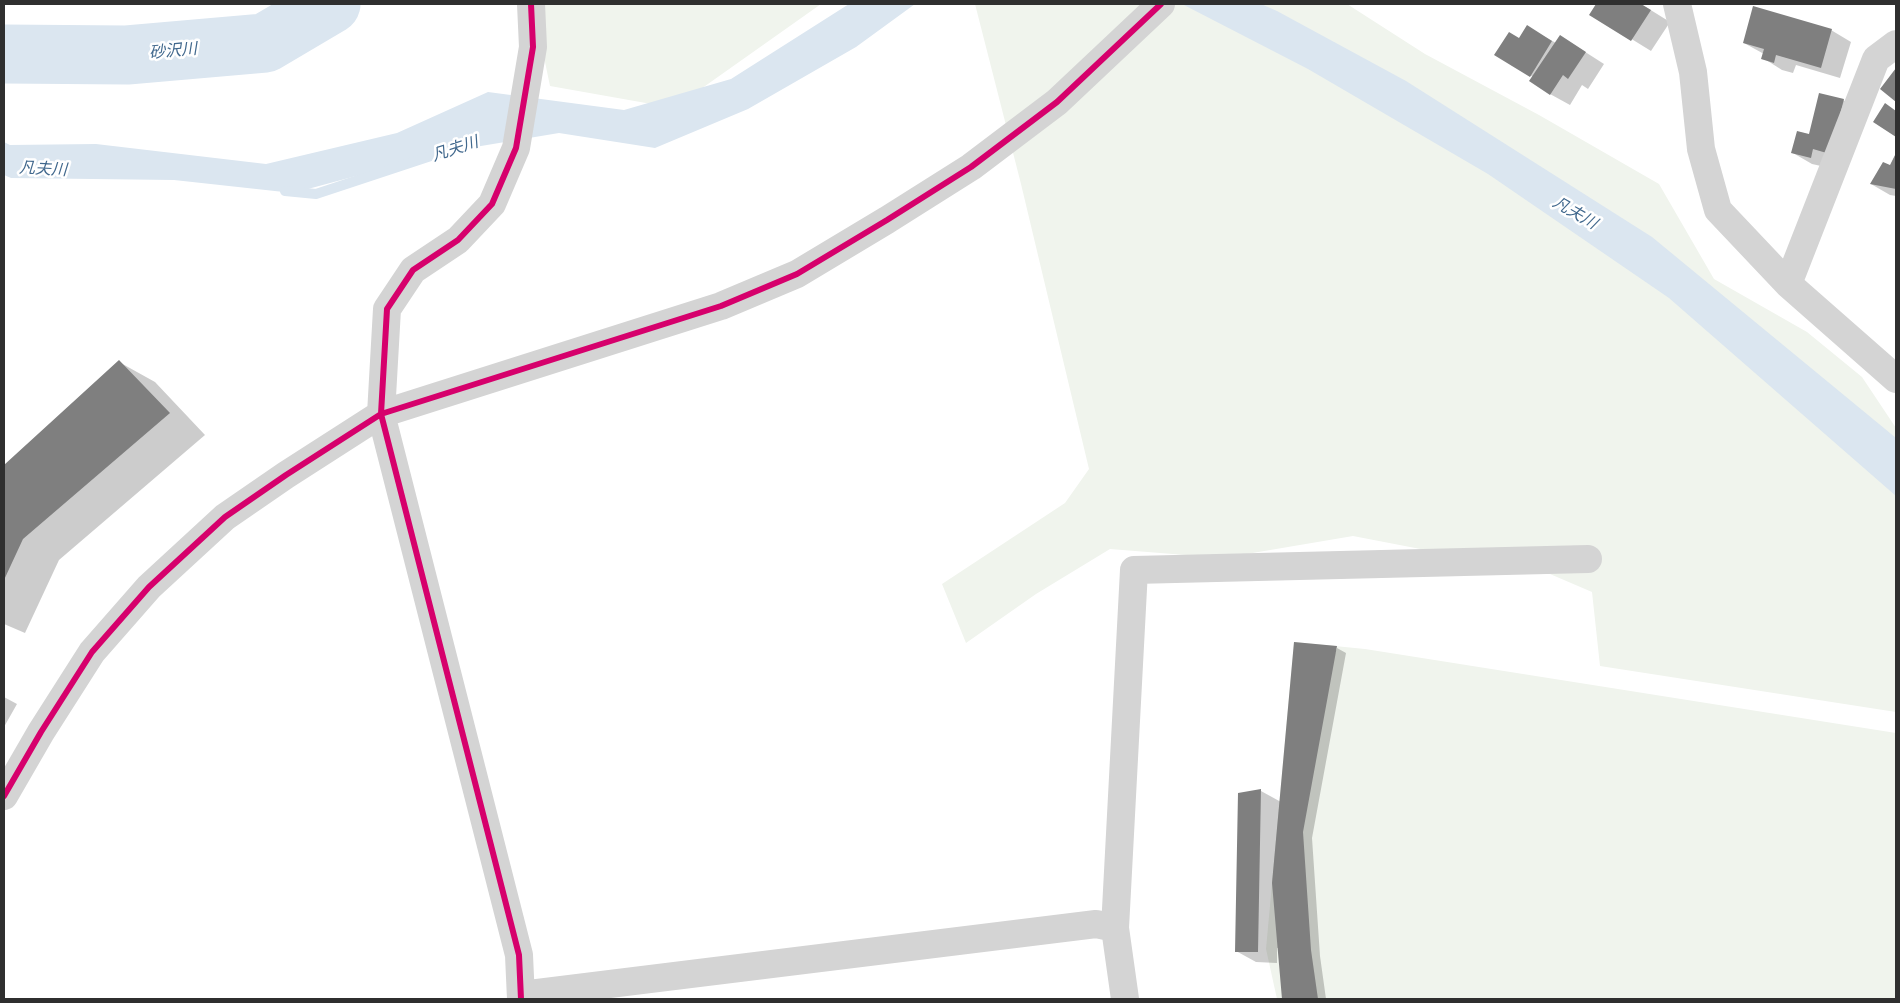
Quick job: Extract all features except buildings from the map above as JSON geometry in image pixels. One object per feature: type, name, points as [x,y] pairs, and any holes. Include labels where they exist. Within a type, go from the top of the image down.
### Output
[{"type":"street","points":[[531,4],[533,47],[516,148],[492,204],[458,240],[413,270],[387,308],[381,414],[519,955],[521,997],[1096,924],[1115,928]]},
{"type":"street","points":[[4,796],[41,732],[92,652],[149,586],[224,517],[381,414],[721,306],[797,274],[971,167],[1057,102],[1161,4]]},
{"type":"street","points":[[1677,4],[1693,72],[1701,149],[1718,210],[1788,284],[1896,379]]},
{"type":"street","points":[[1788,284],[1876,59],[1896,44]]},
{"type":"street","points":[[1124,999],[1115,928],[1134,570],[1588,559]]},
{"type":"shaded area","points":[[533,4],[821,4],[674,108],[550,86]]},
{"type":"shaded area","points":[[975,4],[1347,4],[1425,54],[1539,115],[1659,184],[1714,279],[1807,332],[1862,377],[1896,428],[1896,712],[1600,666],[1592,592],[1550,574],[1353,536],[1223,558],[1110,549],[1036,594],[966,643],[942,584],[1065,503],[1089,469],[1021,184]]},
{"type":"shaded area","points":[[1294,642],[1365,649],[1896,733],[1896,999],[1277,999],[1266,949]]},
{"type":"water","points":[[849,4],[915,4],[856,47],[748,109],[655,148],[559,133],[445,152],[293,193],[174,180],[11,178],[4,175],[4,142],[10,145],[96,144],[266,164],[397,133],[488,92],[624,110],[731,79]]},
{"type":"water","points":[[1182,4],[1261,4],[1277,11],[1406,81],[1652,237],[1896,438],[1896,496],[1669,298],[1488,174],[1308,69]]},
{"type":"waterway","name":"砂沢川","points":[[4,54],[127,55],[265,43],[331,4]]},
{"type":"waterway","name":"凡夫川","points":[[285,191],[316,194],[458,147]]},
{"type":"cycle path","points":[[521,999],[519,955],[381,414],[387,309],[413,270],[458,240],[492,204],[516,148],[533,47],[531,4]]},
{"type":"cycle path","points":[[4,796],[41,732],[92,652],[149,587],[225,517],[286,475],[381,414],[721,306],[797,274],[971,167],[1057,102],[1161,4]]}]
